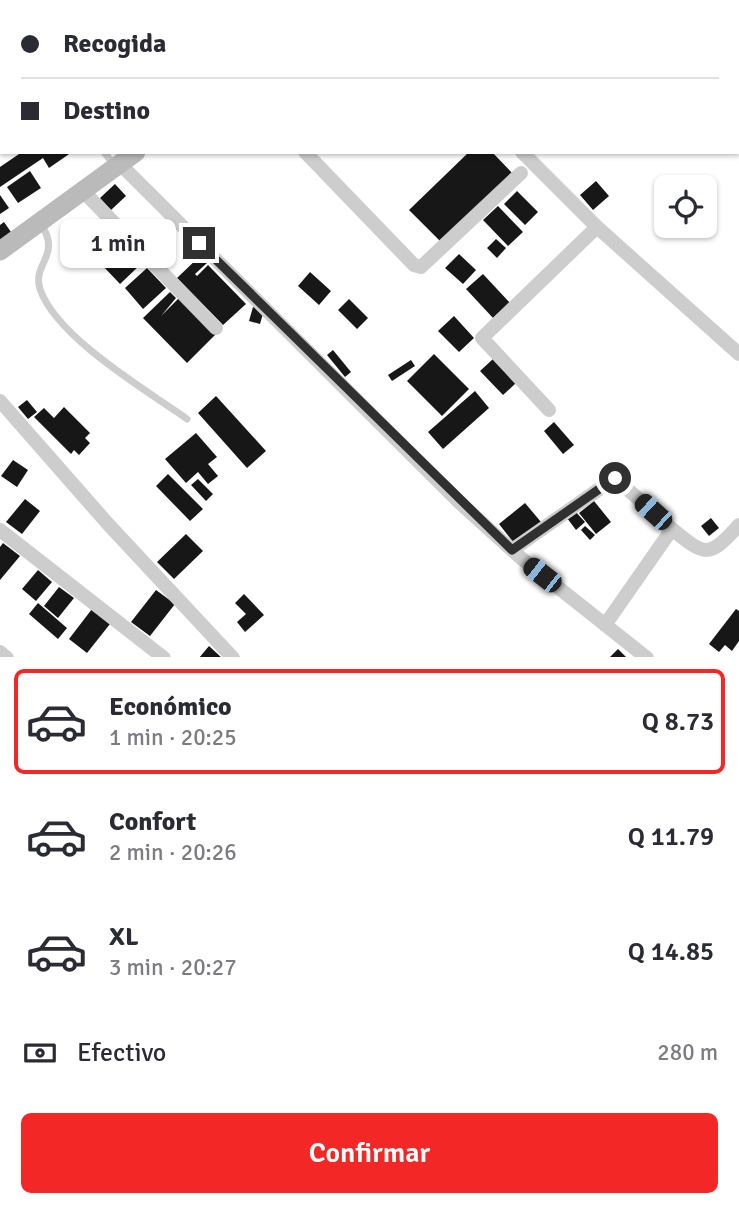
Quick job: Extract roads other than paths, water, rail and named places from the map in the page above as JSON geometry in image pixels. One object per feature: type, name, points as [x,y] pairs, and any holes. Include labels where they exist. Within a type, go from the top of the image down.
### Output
[{"type":"main road","points":[[0,251],[134,154]]},
{"type":"street","points":[[307,154],[414,265],[421,267],[521,173]]},
{"type":"street","points":[[524,154],[597,227],[739,354]]},
{"type":"street","points":[[119,167],[512,550],[647,657]]},
{"type":"street","points":[[84,192],[216,328]]},
{"type":"street","points":[[549,410],[482,338],[597,227]]},
{"type":"street","points":[[0,401],[108,524],[233,657]]},
{"type":"street","points":[[512,550],[615,478],[697,550],[717,549],[739,525]]},
{"type":"street","points":[[605,625],[672,529]]},
{"type":"street","points":[[0,530],[164,657]]},
{"type":"street","points":[[0,652],[7,657]]},
{"type":"lane","points":[[106,154],[119,167]]},
{"type":"lane","points":[[41,223],[49,236],[50,248],[38,283],[44,299],[100,356],[187,419]]}]
